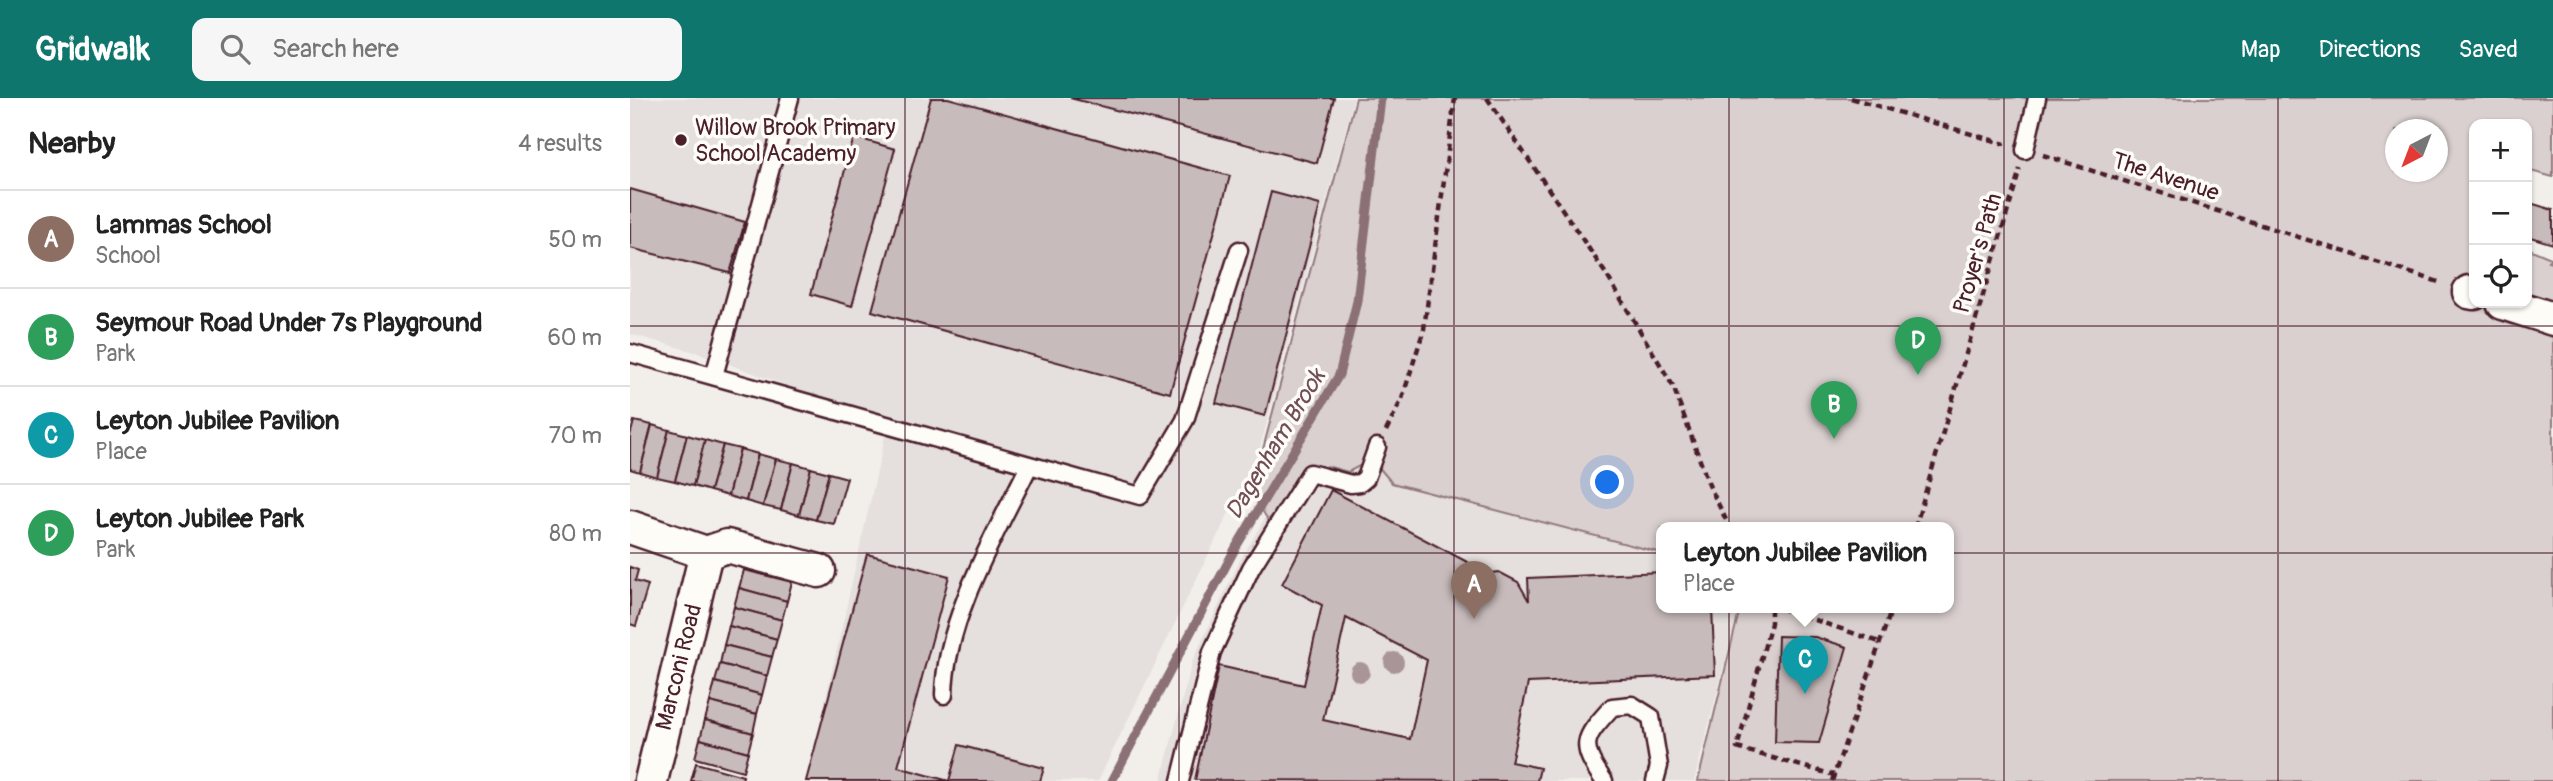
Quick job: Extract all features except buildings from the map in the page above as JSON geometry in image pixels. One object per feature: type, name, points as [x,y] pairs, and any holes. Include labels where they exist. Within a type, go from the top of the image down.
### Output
[{"type":"street","points":[[2518,308],[2553,319]]},
{"type":"street","points":[[630,527],[706,553],[727,546],[819,571]]},
{"type":"street","name":"Marconi Road","points":[[651,781],[706,553]]},
{"type":"lane","points":[[714,376],[790,98]]},
{"type":"lane","points":[[2025,150],[2037,98]]},
{"type":"lane","points":[[630,353],[1140,496],[1185,420],[1239,250]]},
{"type":"lane","points":[[1180,781],[1212,652],[1251,568],[1310,472],[1351,484],[1360,483],[1366,478],[1377,447]]},
{"type":"lane","points":[[944,695],[944,676],[958,620],[1029,466]]},
{"type":"lane","points":[[1604,781],[1587,754],[1589,737],[1612,707],[1632,705],[1651,717],[1659,766],[1654,781]]},
{"type":"path","points":[[1377,447],[1402,399],[1424,329],[1455,98]]},
{"type":"path","points":[[1487,98],[1606,274],[1672,386],[1709,485],[1727,522]]},
{"type":"path","name":"The Avenue","points":[[1851,98],[2025,150],[2469,292]]},
{"type":"path","name":"Proyer's Path","points":[[1917,522],[2025,150]]},
{"type":"path","points":[[1771,613],[1771,623],[1737,748],[1834,775]]},
{"type":"path","points":[[1795,613],[1882,643]]},
{"type":"path","points":[[1832,781],[1891,613]]},
{"type":"shaded area","points":[[630,98],[1354,98],[1259,451],[1098,781],[807,781],[888,423],[702,354],[630,334]]},
{"type":"shaded area","points":[[1356,98],[2553,98],[2553,177],[2532,171],[2532,119],[2469,119],[2469,308],[2532,308],[2532,250],[2551,258],[2548,261],[2553,263],[2553,781],[1698,781],[1739,613],[1954,613],[1954,522],[1656,522],[1656,552],[1392,483],[1377,465],[1365,463],[1348,472],[1327,466],[1268,520],[1249,489],[1263,449]]},
{"type":"shaded area","points":[[1377,447],[1392,483],[1656,552],[1656,613],[1738,613],[1694,781],[1161,781],[1192,662],[1239,562],[1300,459]]},
{"type":"waterway","name":"Dagenham Brook","points":[[1112,781],[1236,547],[1339,375],[1357,301],[1381,98]]},
{"type":"place","name":"Willow Brook Primary School Academy","points":[[681,140]]},
{"type":"place","name":"Leyton Jubilee Park","points":[[1918,375]]},
{"type":"place","name":"Seymour Road Under 7s Playground","points":[[1834,439]]},
{"type":"place","name":"Lammas School","points":[[1474,619]]},
{"type":"place","name":"Leyton Jubilee Pavilion","points":[[1805,694]]}]
